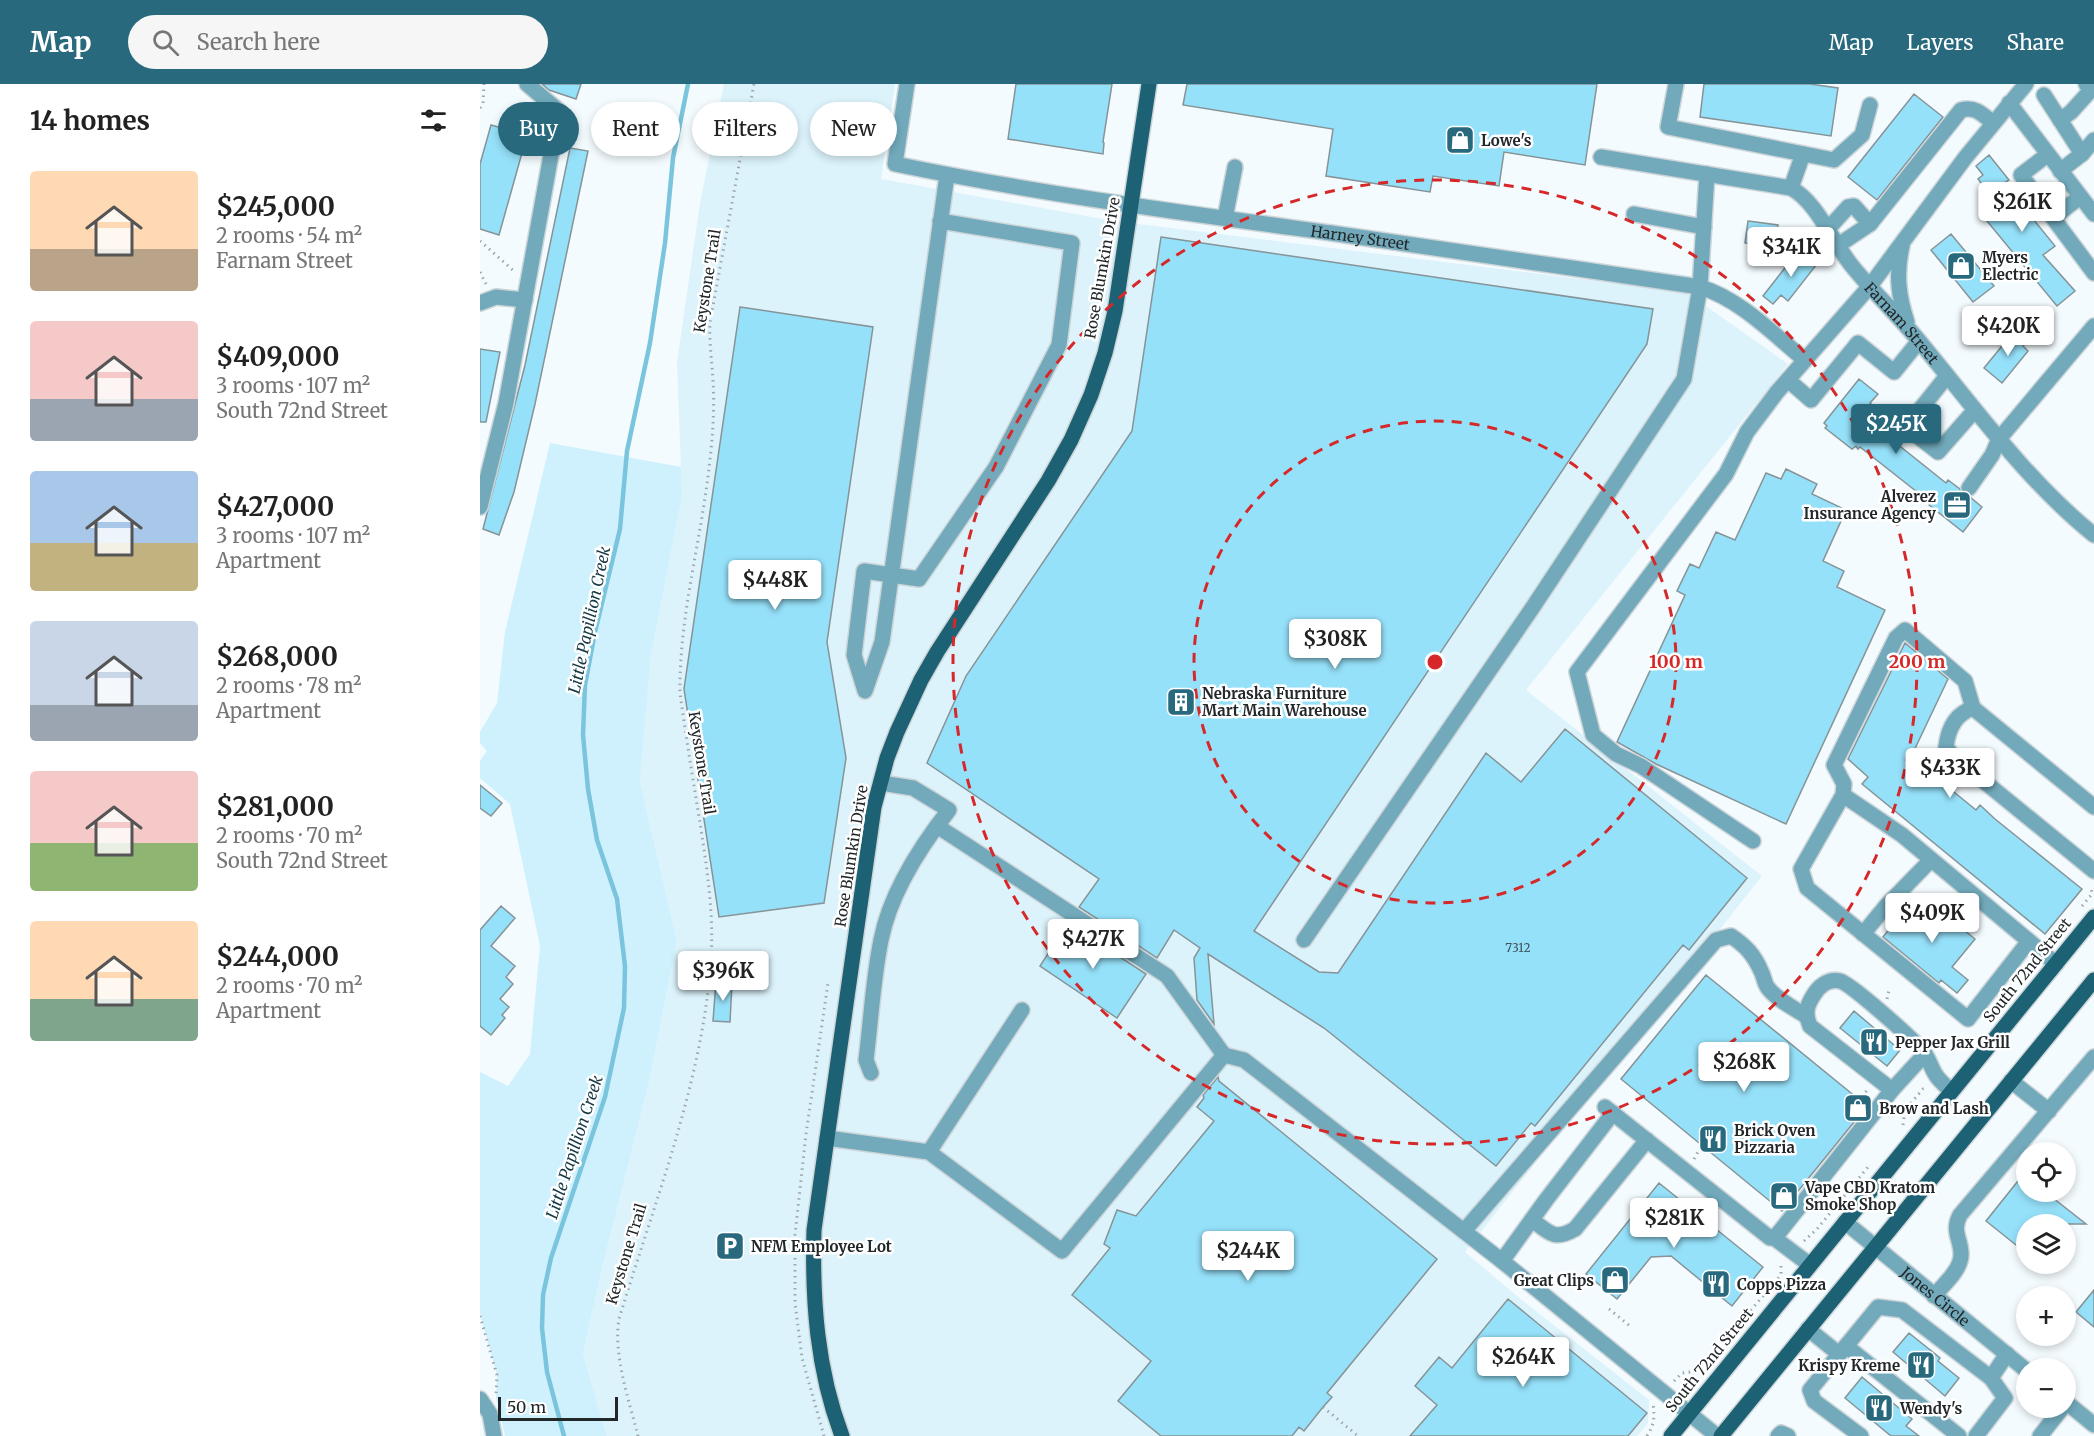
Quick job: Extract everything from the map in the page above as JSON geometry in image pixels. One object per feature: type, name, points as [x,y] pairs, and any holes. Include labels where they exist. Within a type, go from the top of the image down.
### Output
[{"type":"main road","name":"Rose Blumkin Drive","points":[[842,1436],[823,1373],[818,1345],[813,1290],[814,1230],[874,807],[890,749],[921,680],[1048,481],[1083,416],[1102,364],[1110,332],[1132,205],[1149,84]]},
{"type":"main road","name":"South 72nd Street","points":[[1671,1436],[2094,917]]},
{"type":"main road","points":[[1719,1436],[2094,980]]},
{"type":"street","points":[[480,507],[506,403],[559,111],[527,84]]},
{"type":"street","points":[[547,101],[549,84]]},
{"type":"street","name":"Harney Street","points":[[907,84],[895,164],[947,175],[1132,205],[1700,287],[1733,302],[1805,360]]},
{"type":"street","points":[[1676,84],[1668,127],[1834,160],[1862,135],[1870,105]]},
{"type":"street","points":[[1753,841],[1641,766],[1616,754],[1593,735],[1577,672],[1726,474],[1747,432],[1788,380],[1870,286],[1993,123],[2026,84]]},
{"type":"street","points":[[2031,84],[2049,90],[2060,120],[2082,154]]},
{"type":"street","points":[[2060,120],[2071,112],[2091,90],[2086,84]]},
{"type":"street","points":[[2009,103],[2094,214]]},
{"type":"street","points":[[1837,246],[1870,224],[1961,110],[1968,108],[1976,110],[1993,123]]},
{"type":"street","points":[[2060,171],[2082,154],[2094,140]]},
{"type":"street","points":[[1600,157],[1791,188],[1803,154]]},
{"type":"street","points":[[2047,154],[2021,175],[2094,273]]},
{"type":"street","points":[[1225,218],[1235,167]]},
{"type":"street","points":[[1304,940],[1527,617],[1684,379],[1700,287],[1707,174]]},
{"type":"street","points":[[940,221],[1072,243],[1059,345],[996,467],[920,579],[890,574],[864,571],[854,655],[865,691],[882,642],[890,574],[940,221],[947,175]]},
{"type":"street","name":"Farnam Street","points":[[1791,188],[1800,192],[1837,246],[1915,336],[1974,411],[2053,498],[2094,535]]},
{"type":"street","points":[[2054,217],[2080,197]]},
{"type":"street","points":[[1827,230],[1848,207],[1854,206],[1870,224]]},
{"type":"street","points":[[1634,214],[1704,227]]},
{"type":"street","points":[[1788,380],[1811,400],[1858,343],[1894,372],[1915,336],[1899,300],[1898,268],[1903,242]]},
{"type":"street","points":[[480,303],[496,297],[525,300]]},
{"type":"street","points":[[1969,488],[1992,455],[1999,439],[2094,326]]},
{"type":"street","points":[[1947,376],[1906,427],[1938,452],[1974,411]]},
{"type":"street","points":[[2029,941],[1968,1018],[1807,888],[1801,869],[1843,795],[1844,784],[1834,765],[1896,638],[1905,630],[1965,681],[1973,708],[2094,807]]},
{"type":"street","points":[[1973,708],[1963,711],[1948,732],[1946,747],[1953,756],[2094,871]]},
{"type":"street","points":[[871,1073],[866,1060],[881,940],[889,913],[913,861],[950,810],[913,788],[881,783]]},
{"type":"street","points":[[1843,795],[1902,835],[2056,963]]},
{"type":"street","points":[[938,826],[1167,976],[1224,1055],[1244,1060],[1502,1261],[1719,1436]]},
{"type":"street","points":[[1863,934],[1886,906],[1932,860]]},
{"type":"street","points":[[1464,1231],[1716,940],[1731,936],[1752,952],[1766,986],[1806,1016]]},
{"type":"street","points":[[1892,1090],[1810,1026],[1806,1016],[1808,1004],[1815,991],[1826,982],[1840,981],[1883,1014],[1913,1040],[1925,1054],[1937,1077],[1952,1091]]},
{"type":"street","points":[[929,1152],[1022,1010]]},
{"type":"street","points":[[1773,1237],[1792,1217],[1892,1090],[1925,1054]]},
{"type":"street","points":[[827,1138],[929,1152],[1062,1251],[1224,1055]]},
{"type":"street","points":[[1934,1296],[1958,1267],[1961,1256],[1955,1230],[1960,1215],[2094,1057]]},
{"type":"street","points":[[2012,1081],[2049,1111]]},
{"type":"street","points":[[1502,1261],[1609,1110],[1770,1238],[1773,1237],[1810,1265]]},
{"type":"street","points":[[1532,1220],[1553,1236],[1564,1235],[1575,1229],[1647,1140]]},
{"type":"street","name":"Jones Circle","points":[[1845,1222],[2016,1362]]},
{"type":"street","points":[[1861,1436],[1814,1401],[1810,1390],[1878,1308],[1902,1310],[1991,1378],[2005,1398],[1976,1436]]},
{"type":"street","points":[[1808,1329],[1843,1350],[1959,1436]]},
{"type":"street","points":[[1991,1378],[2007,1354]]},
{"type":"street","points":[[480,1400],[490,1414],[494,1436]]},
{"type":"street","points":[[2076,1412],[2094,1425]]},
{"type":"street","points":[[2046,1434],[2056,1418]]},
{"type":"street","points":[[1778,1436],[1781,1433],[1788,1436]]},
{"type":"path","points":[[480,108],[483,104],[484,84]]},
{"type":"path","name":"Keystone Trail","points":[[638,1436],[616,1336],[619,1319],[689,1090],[701,1033],[711,957],[712,931],[707,871],[680,693],[679,664],[705,498],[712,429],[713,380],[710,322],[754,84]]},
{"type":"path","points":[[480,241],[528,284]]},
{"type":"path","points":[[2078,911],[2092,894],[2091,884],[2094,882]]},
{"type":"path","points":[[1902,1127],[1905,1110],[1923,1089],[1930,1088],[1937,1077]]},
{"type":"path","points":[[1862,1097],[1870,1087]]},
{"type":"path","points":[[1694,1159],[1699,1150]]},
{"type":"path","points":[[1647,1436],[1653,1426],[1655,1416],[1653,1404],[1682,1373],[1698,1371],[1710,1361],[1780,1275],[1781,1266],[1817,1229],[1874,1160]]},
{"type":"path","points":[[1609,1309],[1630,1326]]},
{"type":"path","points":[[480,1316],[497,1375],[496,1398]]},
{"type":"path","points":[[1323,1407],[1358,1436]]},
{"type":"shaded area","points":[[724,84],[895,84],[892,102],[810,102],[810,156],[884,156],[881,179],[1114,221],[1686,292],[1788,364],[1526,690],[1762,876],[1465,1252],[1523,1301],[1649,1400],[1648,1423],[1637,1436],[607,1436],[583,1354],[603,1264],[649,1083],[677,941],[640,782],[651,655],[682,496],[677,362],[700,203],[709,156],[798,156],[798,102],[720,102]]},
{"type":"shaded area","points":[[550,443],[681,467],[682,496],[651,655],[640,782],[677,941],[649,1083],[603,1264],[583,1354],[607,1436],[505,1436],[496,1398],[497,1375],[480,1314],[480,1072],[508,1086],[530,1054],[540,946],[510,804],[480,778],[480,761],[487,751],[480,743],[480,732],[497,703],[505,632]]},
{"type":"building","points":[[542,84],[581,84],[576,99],[549,90]]},
{"type":"building","points":[[1016,84],[1112,84],[1103,154],[1008,139]]},
{"type":"building","name":"Lowe's","points":[[1187,84],[1597,84],[1585,165],[1504,152],[1499,186],[1433,176],[1430,192],[1326,176],[1333,129],[1183,105]]},
{"type":"building","points":[[1704,84],[1810,84],[1838,88],[1831,136],[1700,117]]},
{"type":"building","points":[[1914,94],[1943,117],[1877,200],[1848,177]]},
{"type":"building","points":[[491,125],[498,127],[498,156],[521,156],[499,235],[480,229],[480,164]]},
{"type":"building","points":[[579,150],[588,151],[535,404],[514,492],[499,535],[483,529],[525,365],[568,156],[579,156]]},
{"type":"building","points":[[1989,155],[2009,180],[2004,183],[2055,246],[2043,255],[2075,291],[2057,306],[1987,221],[1999,207],[1978,179],[1983,175],[1976,166]]},
{"type":"building","points":[[1748,221],[1778,225],[1774,248],[1745,243]]},
{"type":"building","points":[[1951,234],[1994,286],[1973,302],[1931,250]]},
{"type":"building","name":"Nebraska Furniture Mart Main Warehouse","points":[[1161,237],[1653,309],[1647,344],[1254,931],[1319,972],[1338,973],[1486,753],[1521,782],[1565,729],[1747,878],[1689,950],[1683,945],[1535,1126],[1531,1123],[1496,1166],[1324,1028],[1208,954],[1214,1024],[1197,1000],[1194,958],[1200,948],[1174,930],[1157,958],[1079,907],[1099,879],[927,763],[966,676],[1132,431]]},
{"type":"building","points":[[1799,250],[1817,264],[1788,301],[1781,295],[1773,304],[1763,296]]},
{"type":"building","points":[[740,307],[873,327],[827,642],[846,758],[824,903],[719,917],[684,689]]},
{"type":"building","points":[[2016,329],[2029,340],[2023,346],[2028,351],[2002,383],[1984,368]]},
{"type":"building","points":[[480,349],[500,352],[486,422],[480,422]]},
{"type":"building","points":[[1859,379],[1878,394],[1870,403],[1885,415],[1876,427],[1946,483],[1948,480],[1960,489],[1963,496],[1970,497],[1982,507],[1963,532],[1929,505],[1931,503],[1860,447],[1858,449],[1856,446],[1852,449],[1825,428],[1827,426],[1824,423]]},
{"type":"building","points":[[1786,469],[1817,484],[1812,494],[1846,510],[1823,561],[1844,571],[1837,587],[1885,610],[1786,824],[1656,764],[1617,742],[1685,595],[1677,591],[1690,564],[1699,568],[1716,532],[1735,540],[1766,473],[1781,479]]},
{"type":"building","points":[[1905,643],[1948,679],[1911,757],[1976,810],[1980,805],[2082,889],[2045,934],[1862,784],[1868,777],[1848,759]]},
{"type":"building","points":[[480,785],[502,803],[491,816],[480,808]]},
{"type":"building","points":[[1926,899],[1975,939],[1952,967],[1968,980],[1957,993],[1941,980],[1939,983],[1883,937],[1899,917],[1907,923]]},
{"type":"building","points":[[501,906],[515,918],[491,946],[515,966],[506,977],[513,984],[500,999],[509,1007],[502,1015],[505,1018],[491,1035],[480,1026],[480,930]]},
{"type":"building","points":[[1068,923],[1146,974],[1117,1018],[1040,966]]},
{"type":"building","points":[[1706,975],[1867,1106],[1782,1211],[1621,1079]]},
{"type":"building","points":[[716,982],[732,983],[730,1022],[713,1021]]},
{"type":"building","points":[[1854,1011],[1900,1050],[1887,1066],[1840,1028]]},
{"type":"building","points":[[1218,1077],[1219,1081],[1437,1259],[1327,1393],[1332,1397],[1304,1431],[1299,1427],[1292,1436],[1161,1436],[1118,1401],[1151,1361],[1072,1295],[1110,1248],[1104,1244],[1117,1210],[1136,1216],[1214,1121],[1197,1107],[1204,1098],[1203,1095]]},
{"type":"building","points":[[1659,1183],[1763,1267],[1732,1306],[1671,1256],[1651,1257],[1617,1299],[1586,1274]]},
{"type":"building","points":[[2016,1184],[2016,1202],[2058,1202],[2073,1214],[2016,1214],[2016,1245],[1986,1221]]},
{"type":"building","points":[[2076,1216],[2086,1224],[2076,1224]]},
{"type":"building","points":[[2094,1290],[2094,1327],[2076,1312]]},
{"type":"building","points":[[1508,1299],[1647,1413],[1628,1436],[1410,1436],[1437,1405],[1415,1386],[1439,1357],[1452,1368]]},
{"type":"building","name":"Krispy Kreme","points":[[1909,1333],[1940,1358],[1938,1361],[1959,1378],[1945,1396],[1893,1352]]},
{"type":"building","name":"Wendy's","points":[[1862,1377],[1912,1419],[1906,1426],[1919,1436],[1891,1436],[1845,1398]]},
{"type":"waterway","name":"Little Papillion Creek","points":[[564,1436],[547,1372],[542,1328],[543,1295],[551,1258],[605,1097],[624,1008],[625,966],[617,899],[597,840],[588,789],[583,735],[585,685],[595,632],[620,529],[627,451],[650,343],[665,243],[673,158],[688,84]]},
{"type":"place","name":"Lowe's","points":[[1460,140]]},
{"type":"place","name":"Myers Electric","points":[[1961,266]]},
{"type":"place","name":"Alverez Insurance Agency","points":[[1957,505]]},
{"type":"place","name":"Nebraska Furniture Mart Main Warehouse","points":[[1181,702]]},
{"type":"place","name":"Pepper Jax Grill","points":[[1874,1042]]},
{"type":"place","name":"Brow and Lash","points":[[1858,1108]]},
{"type":"place","name":"Brick Oven Pizzaria","points":[[1713,1139]]},
{"type":"place","name":"Vape CBD Kratom Smoke Shop","points":[[1784,1196]]},
{"type":"place","name":"NFM Employee Lot","points":[[730,1246]]},
{"type":"place","name":"Great Clips","points":[[1615,1280]]},
{"type":"place","name":"Copps Pizza","points":[[1716,1284]]},
{"type":"place","name":"Krispy Kreme","points":[[1921,1365]]},
{"type":"place","name":"Wendy's","points":[[1879,1408]]}]
